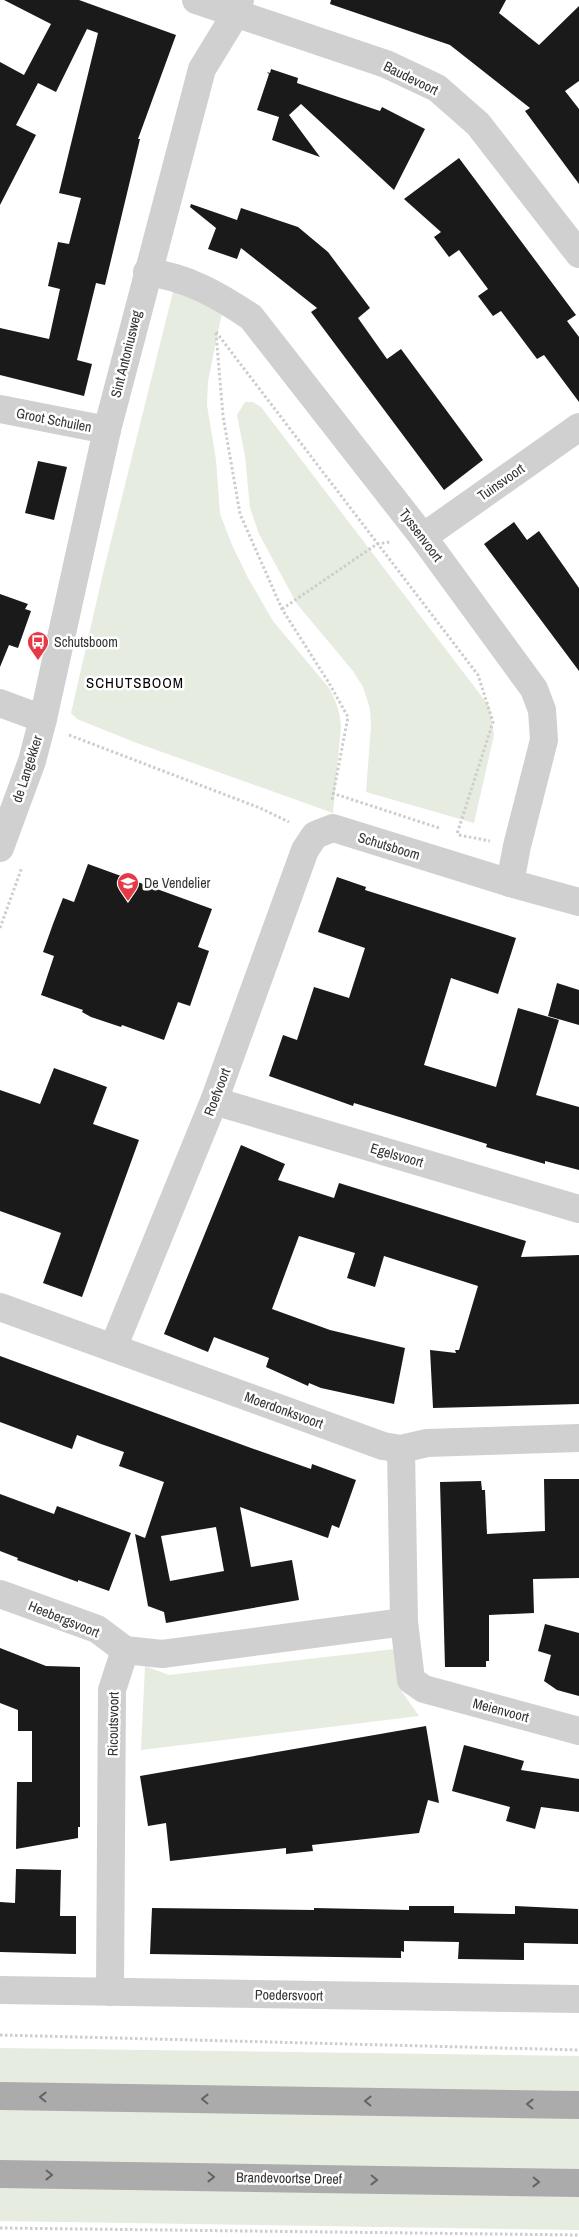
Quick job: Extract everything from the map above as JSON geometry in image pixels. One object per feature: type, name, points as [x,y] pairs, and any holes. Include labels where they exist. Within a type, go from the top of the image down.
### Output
[{"type":"main road","points":[[0,2096],[579,2105]]},
{"type":"main road","name":"Brandevoortse Dreef","points":[[0,2174],[579,2183]]},
{"type":"street","name":"Baudevoort","points":[[196,0],[238,7],[386,64],[437,88],[478,124],[579,254]]},
{"type":"street","name":"Sint Antoniusweg","points":[[54,726],[107,430],[147,272],[202,69],[238,7]]},
{"type":"street","name":"Tyssenvoort","points":[[147,272],[169,275],[221,297],[251,317],[423,537],[534,689],[542,710],[544,740],[517,846],[510,883]]},
{"type":"street","name":"Groot Schuilen","points":[[0,410],[107,430]]},
{"type":"street","name":"Tuinsvoort","points":[[423,537],[579,427]]},
{"type":"street","points":[[0,703],[54,726]]},
{"type":"street","name":"de Langekker","points":[[0,848],[32,760],[54,726]]},
{"type":"street","name":"Schutsboom","points":[[324,831],[579,902]]},
{"type":"street","name":"Roefvoort","points":[[114,1348],[214,1101],[305,850],[324,831]]},
{"type":"street","name":"Egelsvoort","points":[[214,1101],[579,1209]]},
{"type":"street","name":"Moerdonksvoort","points":[[0,1307],[374,1443],[400,1449],[427,1443],[579,1438]]},
{"type":"street","points":[[125,1650],[162,1654],[404,1622],[400,1449]]},
{"type":"street","name":"Heebergsvoort","points":[[0,1594],[97,1629],[125,1650]]},
{"type":"street","name":"Meienvoort","points":[[404,1622],[410,1680],[424,1689],[579,1731]]},
{"type":"street","name":"Ricoutsvoort","points":[[110,1992],[112,1690],[125,1650]]},
{"type":"street","name":"Poedersvoort","points":[[0,1990],[579,1999]]},
{"type":"path","points":[[54,726],[260,808],[324,831],[348,717],[329,683],[282,609],[240,514],[222,416],[216,332],[221,297]]},
{"type":"path","points":[[216,332],[376,544],[478,675],[492,722],[458,834]]},
{"type":"path","points":[[282,609],[376,544],[423,537]]},
{"type":"path","points":[[332,792],[440,828]]},
{"type":"path","points":[[448,832],[517,846]]},
{"type":"path","points":[[0,2036],[579,2050]]},
{"type":"path","points":[[0,2228],[579,2235]]},
{"type":"shaded area","points":[[173,292],[223,308],[208,381],[207,405],[216,460],[220,514],[248,578],[273,621],[329,688],[336,702],[341,726],[333,813],[134,742],[77,719],[71,713],[104,569]]},
{"type":"shaded area","points":[[245,402],[253,402],[261,407],[489,706],[494,735],[474,823],[366,792],[371,726],[370,709],[363,687],[353,671],[297,604],[259,534],[250,508],[245,456],[237,415]]},
{"type":"shaded area","points":[[395,1649],[398,1686],[419,1716],[141,1750],[145,1666],[169,1675]]},
{"type":"shaded area","points":[[0,2048],[579,2056],[579,2097],[0,2088]]},
{"type":"shaded area","points":[[0,2103],[579,2111],[579,2175],[0,2166]]},
{"type":"shaded area","points":[[0,2180],[579,2189],[579,2230],[0,2221]]},
{"type":"building","points":[[4,0],[79,0],[176,35],[138,139],[140,139],[105,285],[96,283],[77,360],[92,364],[84,396],[0,375],[0,328],[49,339],[60,289],[48,286],[58,242],[69,244],[81,198],[59,193],[98,33],[87,29],[56,92],[38,83],[16,125],[36,135],[0,205],[0,62],[24,75],[51,24]]},
{"type":"building","points":[[331,0],[506,0],[499,13],[539,45],[579,6],[579,81],[565,91],[579,109],[579,184],[525,111],[530,108],[450,45],[330,4]]},
{"type":"building","points":[[271,69],[298,78],[297,83],[380,111],[382,107],[425,129],[394,190],[301,104],[289,115],[320,157],[272,140],[279,117],[257,110],[269,74],[267,72],[270,73]]},
{"type":"building","points":[[459,158],[576,315],[567,321],[579,337],[579,402],[544,355],[537,359],[501,311],[493,316],[478,296],[488,289],[459,250],[449,257],[434,237],[441,232],[404,199]]},
{"type":"building","points":[[191,204],[237,220],[241,208],[298,227],[328,252],[370,308],[358,318],[387,359],[401,349],[483,460],[444,490],[311,312],[317,308],[241,248],[237,259],[208,249],[216,228],[190,207]]},
{"type":"building","points":[[38,461],[67,467],[54,520],[25,513]]},
{"type":"building","points":[[514,522],[527,540],[539,531],[579,588],[579,671],[484,544]]},
{"type":"building","points":[[0,594],[28,604],[25,609],[31,611],[18,648],[9,645],[0,667]]},
{"type":"building","points":[[88,864],[212,909],[198,947],[209,951],[190,1006],[178,1002],[164,1040],[122,1025],[121,1027],[91,1017],[82,1012],[83,1010],[41,995],[54,956],[43,952],[53,924],[63,898],[74,902]]},
{"type":"building","points":[[337,877],[366,887],[365,890],[516,938],[498,994],[451,978],[424,1065],[496,1087],[518,1008],[559,1020],[536,1095],[579,1107],[579,1170],[545,1161],[545,1164],[486,1147],[487,1144],[354,1103],[353,1106],[269,1076],[283,1035],[297,1040],[314,987],[349,998],[365,948],[318,932]]},
{"type":"building","points":[[557,983],[579,990],[579,1025],[548,1016]]},
{"type":"building","points":[[54,1068],[107,1087],[93,1124],[139,1140],[82,1297],[43,1283],[61,1233],[0,1211],[0,1090],[40,1104]]},
{"type":"building","points":[[241,1145],[285,1164],[278,1180],[334,1198],[339,1183],[526,1241],[521,1257],[579,1255],[579,1404],[433,1408],[430,1350],[456,1353],[455,1350],[459,1350],[478,1286],[384,1256],[375,1287],[347,1278],[355,1253],[299,1236],[272,1309],[330,1330],[405,1348],[394,1404],[321,1388],[309,1383],[308,1386],[266,1367],[269,1358],[214,1337],[208,1352],[164,1334]]},
{"type":"building","points":[[0,1356],[311,1469],[312,1464],[356,1480],[339,1528],[332,1525],[328,1538],[240,1507],[251,1567],[292,1560],[299,1600],[166,1623],[164,1612],[148,1606],[135,1534],[145,1538],[164,1482],[119,1466],[124,1452],[77,1435],[72,1449],[0,1422]],"holes":[[[216,1527],[224,1571],[170,1581],[161,1536]]]},
{"type":"building","points":[[544,1479],[579,1479],[579,1578],[533,1579],[534,1613],[489,1615],[489,1661],[486,1661],[486,1667],[445,1667],[440,1482],[481,1481],[482,1490],[485,1490],[487,1534],[545,1531]]},
{"type":"building","points":[[0,1494],[54,1514],[57,1506],[131,1533],[109,1591],[17,1560],[18,1558],[0,1551]]},
{"type":"building","points":[[545,1624],[579,1633],[579,1696],[557,1690],[544,1681],[551,1655],[538,1651]]},
{"type":"building","points":[[0,1648],[46,1666],[80,1667],[80,1827],[78,1827],[78,1838],[16,1849],[17,1782],[32,1782],[32,1731],[18,1731],[18,1710],[0,1703]]},
{"type":"building","points":[[426,1726],[439,1803],[428,1800],[419,1833],[312,1845],[313,1851],[286,1854],[286,1848],[170,1861],[166,1823],[148,1826],[140,1776]]},
{"type":"building","points":[[464,1745],[524,1761],[521,1770],[579,1779],[579,1812],[541,1807],[535,1829],[506,1821],[510,1807],[452,1791]]},
{"type":"building","points":[[16,1869],[61,1870],[60,1916],[76,1916],[76,1954],[0,1952],[0,1902],[15,1903]]},
{"type":"building","points":[[409,1906],[454,1906],[454,1913],[515,1914],[515,1906],[578,1909],[578,1944],[524,1943],[524,1960],[458,1959],[459,1942],[404,1941],[404,1952],[401,1951],[401,1958],[150,1954],[152,1908],[409,1910]]},
{"type":"place","name":"Schutsboom","points":[[38,661]]},
{"type":"place","name":"De Vendelier","points":[[128,902]]},
{"type":"district","name":"SCHUTSBOOM","points":[[135,682]]}]
